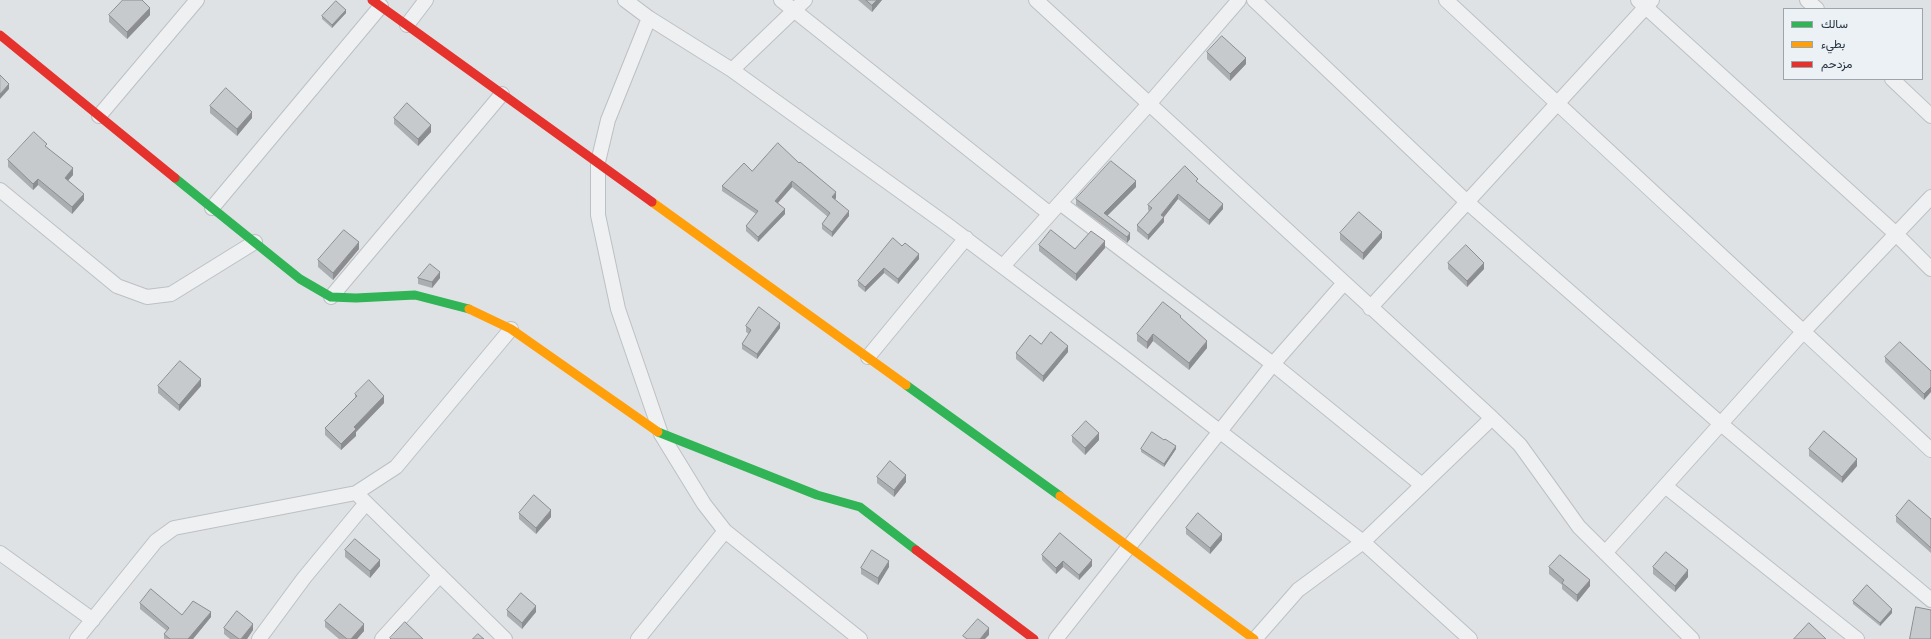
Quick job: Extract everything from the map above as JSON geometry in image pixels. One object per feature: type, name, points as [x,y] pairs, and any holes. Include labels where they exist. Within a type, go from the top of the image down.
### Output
[{"type":"street","points":[[99,116],[197,0]]},
{"type":"street","points":[[407,25],[426,0]]},
{"type":"street","points":[[625,0],[649,18],[732,70],[966,238],[1363,542],[1470,639]]},
{"type":"street","points":[[781,0],[1050,214]]},
{"type":"street","points":[[732,70],[805,0]]},
{"type":"street","points":[[1036,0],[1520,445],[1579,527],[1692,639]]},
{"type":"street","points":[[1003,266],[1149,104],[1239,0]]},
{"type":"street","points":[[1254,0],[1467,202],[1721,424],[1931,600]]},
{"type":"street","points":[[1446,0],[1931,450]]},
{"type":"street","points":[[1807,0],[1816,8]]},
{"type":"street","points":[[1370,308],[1558,103],[1645,2],[1931,269]]},
{"type":"street","points":[[212,208],[377,3],[1129,546],[1255,639],[1298,590],[1363,542],[1492,418]]},
{"type":"street","points":[[649,18],[608,120],[598,162],[598,215],[618,309],[661,434],[704,504],[725,531],[860,639]]},
{"type":"street","points":[[0,35],[300,279],[331,297],[356,298],[415,295],[473,310],[511,329],[661,434],[817,495],[860,507],[1034,639]]},
{"type":"street","points":[[1893,80],[1931,116]]},
{"type":"street","points":[[331,297],[502,94]]},
{"type":"street","points":[[0,190],[117,286],[147,296],[171,294],[255,242]]},
{"type":"street","points":[[1605,553],[1804,332],[1931,197]]},
{"type":"street","points":[[1060,203],[1273,364],[1422,485]]},
{"type":"street","points":[[868,357],[966,238]]},
{"type":"street","points":[[1056,639],[1273,364],[1344,283]]},
{"type":"street","points":[[78,639],[156,541],[174,528],[356,493],[396,467],[511,329]]},
{"type":"street","points":[[1665,486],[1857,639]]},
{"type":"street","points":[[356,493],[505,639]]},
{"type":"street","points":[[259,639],[304,578],[366,503]]},
{"type":"street","points":[[638,639],[725,531]]},
{"type":"street","points":[[0,553],[93,620]]},
{"type":"street","points":[[382,639],[440,576]]},
{"type":"building","points":[[123,0],[142,0],[150,8],[127,32],[109,15]]},
{"type":"building","points":[[866,0],[877,0],[872,5]]},
{"type":"building","points":[[336,1],[346,10],[332,25],[322,16]]},
{"type":"building","points":[[1222,36],[1246,58],[1230,74],[1207,52]]},
{"type":"building","points":[[0,75],[9,84],[0,94]]},
{"type":"building","points":[[226,88],[252,112],[237,129],[210,106]]},
{"type":"building","points":[[407,103],[431,125],[418,139],[394,118]]},
{"type":"building","points":[[34,132],[47,144],[45,146],[73,168],[65,178],[84,194],[72,207],[38,179],[33,184],[8,160]]},
{"type":"building","points":[[778,143],[799,163],[800,162],[836,192],[832,197],[849,211],[832,232],[822,224],[830,213],[792,181],[775,201],[785,209],[758,237],[746,226],[758,211],[722,186],[744,163],[752,171]]},
{"type":"building","points":[[1111,161],[1136,181],[1104,213],[1130,233],[1127,237],[1076,199]]},
{"type":"building","points":[[1185,166],[1198,179],[1196,181],[1223,204],[1209,220],[1178,194],[1161,215],[1164,217],[1148,235],[1137,225],[1152,208],[1148,205]]},
{"type":"building","points":[[1359,212],[1382,232],[1363,253],[1340,233]]},
{"type":"building","points":[[344,230],[359,242],[333,273],[318,260]]},
{"type":"building","points":[[1051,230],[1075,249],[1091,231],[1105,241],[1076,274],[1039,245]]},
{"type":"building","points":[[893,238],[902,246],[905,243],[919,254],[898,279],[884,268],[865,287],[858,281]]},
{"type":"building","points":[[1466,245],[1484,263],[1467,281],[1448,263]]},
{"type":"building","points":[[430,264],[440,272],[432,282],[418,278]]},
{"type":"building","points":[[1163,302],[1181,316],[1180,317],[1207,341],[1189,363],[1153,334],[1147,342],[1137,334]]},
{"type":"building","points":[[759,307],[780,323],[757,354],[742,344],[751,330],[746,326]]},
{"type":"building","points":[[1051,332],[1068,346],[1043,376],[1016,353],[1030,335],[1041,344]]},
{"type":"building","points":[[1900,342],[1931,371],[1931,387],[1924,394],[1885,357]]},
{"type":"building","points":[[180,361],[201,379],[179,405],[158,386]]},
{"type":"building","points":[[369,380],[384,396],[354,427],[356,429],[341,444],[325,428],[357,396],[355,394]]},
{"type":"building","points":[[1086,421],[1099,433],[1085,448],[1072,436]]},
{"type":"building","points":[[1824,431],[1857,459],[1842,477],[1809,449]]},
{"type":"building","points":[[1152,432],[1176,446],[1164,464],[1141,449]]},
{"type":"building","points":[[890,461],[906,475],[894,490],[877,477]]},
{"type":"building","points":[[534,495],[551,510],[536,528],[519,513]]},
{"type":"building","points":[[1909,500],[1931,519],[1931,548],[1896,516]]},
{"type":"building","points":[[1198,513],[1222,534],[1210,548],[1186,528]]},
{"type":"building","points":[[1060,533],[1092,560],[1079,575],[1063,561],[1056,568],[1042,555]]},
{"type":"building","points":[[355,539],[380,560],[370,571],[345,550]]},
{"type":"building","points":[[872,550],[889,561],[878,578],[861,568]]},
{"type":"building","points":[[1666,552],[1688,570],[1675,586],[1653,567]]},
{"type":"building","points":[[1560,555],[1590,580],[1577,595],[1562,583],[1564,580],[1549,567]]},
{"type":"building","points":[[1867,585],[1892,609],[1880,623],[1853,601]]},
{"type":"building","points":[[151,589],[182,615],[193,601],[211,612],[188,639],[170,639],[164,634],[169,628],[140,603]]},
{"type":"building","points":[[521,593],[536,606],[522,623],[507,610]]},
{"type":"building","points":[[340,604],[364,624],[351,639],[347,639],[325,621]]},
{"type":"building","points":[[1916,607],[1931,610],[1931,639],[1910,639]]},
{"type":"building","points":[[237,611],[253,624],[241,639],[224,628]]},
{"type":"building","points":[[978,619],[989,628],[980,639],[967,639],[963,636]]},
{"type":"building","points":[[405,622],[423,639],[391,639],[390,638]]},
{"type":"building","points":[[1809,623],[1826,639],[1794,639]]},
{"type":"building","points":[[478,634],[484,639],[473,639]]},
{"type":"traffic: fast","points":[[175,178],[300,279],[331,297],[356,298],[415,295],[469,309]]},
{"type":"traffic: fast","points":[[906,385],[1060,496]]},
{"type":"traffic: fast","points":[[658,432],[817,495],[860,507],[916,550]]},
{"type":"traffic: slow","points":[[652,202],[906,385]]},
{"type":"traffic: slow","points":[[469,309],[511,329],[658,432]]},
{"type":"traffic: slow","points":[[1060,496],[1254,639]]},
{"type":"traffic: jam","points":[[372,0],[652,202]]},
{"type":"traffic: jam","points":[[0,35],[175,178]]},
{"type":"traffic: jam","points":[[916,550],[1034,639]]}]
